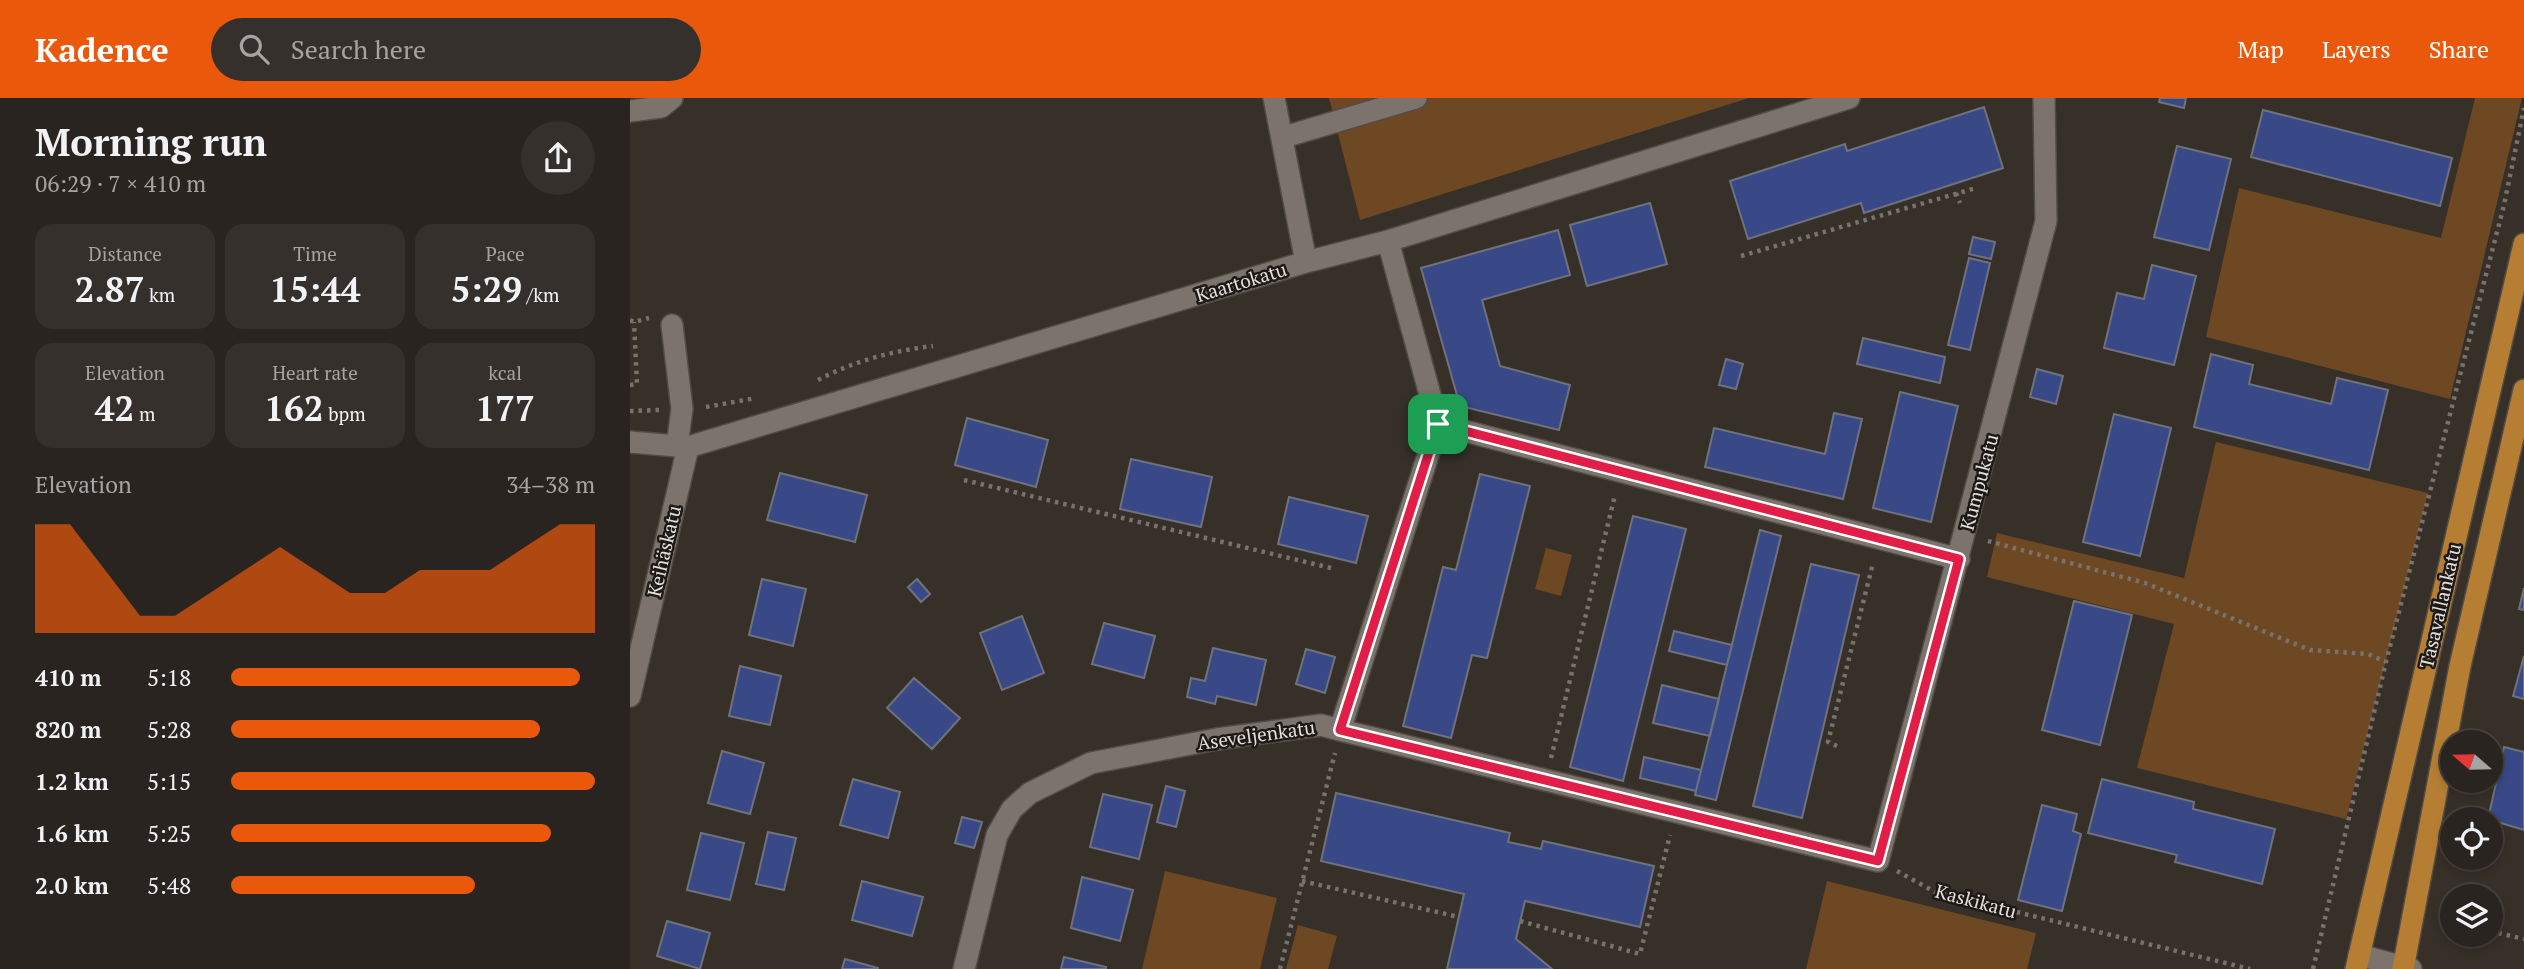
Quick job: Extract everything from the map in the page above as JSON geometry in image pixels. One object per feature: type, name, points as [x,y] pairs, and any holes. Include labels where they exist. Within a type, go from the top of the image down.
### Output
[{"type":"main road","name":"Tasavallankatu","points":[[2358,962],[2524,244]]},
{"type":"main road","name":"Tasavallankatu","points":[[2406,968],[2459,666],[2524,390]]},
{"type":"street","points":[[630,111],[661,107],[672,98]]},
{"type":"street","points":[[1274,98],[1284,137],[1306,262]]},
{"type":"street","points":[[1284,137],[1416,98]]},
{"type":"street","name":"Kaartokatu","points":[[630,442],[683,447],[1306,262],[1388,242],[1849,98]]},
{"type":"street","name":"Kumpukatu","points":[[1878,861],[2046,221],[2045,98]]},
{"type":"street","points":[[1388,242],[1438,424],[1959,559]]},
{"type":"street","name":"Keihäskatu","points":[[630,696],[683,447],[682,409],[673,325]]},
{"type":"street","name":"Aseveljenkatu","points":[[964,969],[997,835],[1012,810],[1030,793],[1091,763],[1217,739],[1321,725],[1340,730],[1438,424]]},
{"type":"street","points":[[1340,730],[1878,861]]},
{"type":"street","points":[[2358,962],[2406,968]]},
{"type":"path","points":[[2313,969],[2386,662],[2504,205],[2524,108]]},
{"type":"path","points":[[1741,256],[1976,188]]},
{"type":"path","points":[[1956,193],[1960,203]]},
{"type":"path","points":[[630,384],[637,384],[634,322]]},
{"type":"path","points":[[1545,780],[1621,472]]},
{"type":"path","points":[[964,480],[1331,568]]},
{"type":"path","points":[[1965,536],[2145,583],[2310,650],[2368,654],[2386,662]]},
{"type":"path","points":[[1837,746],[1828,742],[1880,539]]},
{"type":"path","points":[[1280,969],[1335,753]]},
{"type":"path","points":[[1520,921],[1640,954],[1670,834]]},
{"type":"path","name":"Kaskikatu","points":[[1878,861],[1935,892],[2250,969]]},
{"type":"path","points":[[1302,880],[1459,917]]},
{"type":"path","points":[[2503,934],[2524,939]]},
{"type":"shaded area","points":[[1329,98],[1749,98],[1360,220]]},
{"type":"shaded area","points":[[2475,98],[2522,98],[2450,399],[2206,337],[2239,188],[2441,238]]},
{"type":"shaded area","points":[[2216,442],[2428,493],[2346,819],[2137,768],[2174,624],[1987,577],[1997,533],[2184,578]]},
{"type":"shaded area","points":[[1546,548],[1572,555],[1561,596],[1535,589]]},
{"type":"shaded area","points":[[1165,871],[1277,898],[1260,969],[1142,969]]},
{"type":"shaded area","points":[[1827,881],[2036,933],[2027,969],[1806,969]]},
{"type":"shaded area","points":[[1298,925],[1337,936],[1328,969],[1286,969]]},
{"type":"building","points":[[2160,98],[2186,98],[2184,108],[2159,102]]},
{"type":"building","points":[[1984,107],[2003,168],[1864,213],[1861,203],[1748,239],[1730,181],[1845,144],[1847,151]]},
{"type":"building","points":[[2263,110],[2452,158],[2440,206],[2251,157]]},
{"type":"building","points":[[2177,146],[2231,159],[2209,250],[2154,237]]},
{"type":"building","points":[[1650,203],[1667,264],[1587,286],[1570,225]]},
{"type":"building","points":[[1558,230],[1570,275],[1482,300],[1500,366],[1570,385],[1559,430],[1460,406],[1421,268]]},
{"type":"building","points":[[1973,237],[1995,242],[1991,259],[1969,254]]},
{"type":"building","points":[[1969,258],[1990,263],[1970,350],[1948,345]]},
{"type":"building","points":[[2152,265],[2196,276],[2174,365],[2104,348],[2117,293],[2144,299]]},
{"type":"building","points":[[1863,338],[1945,357],[1940,383],[1857,364]]},
{"type":"building","points":[[2211,354],[2253,365],[2249,384],[2331,404],[2337,378],[2388,390],[2369,470],[2194,427]]},
{"type":"building","points":[[1726,359],[1743,364],[1736,389],[1719,385]]},
{"type":"building","points":[[2037,369],[2063,376],[2056,404],[2030,397]]},
{"type":"building","points":[[1900,392],[1958,406],[1931,522],[1873,508]]},
{"type":"building","points":[[1834,413],[1862,419],[1843,499],[1705,467],[1714,428],[1825,454]]},
{"type":"building","points":[[2114,414],[2171,428],[2140,556],[2083,542]]},
{"type":"building","points":[[967,418],[1048,440],[1036,487],[955,465]]},
{"type":"building","points":[[1131,459],[1212,477],[1201,527],[1120,509]]},
{"type":"building","points":[[780,473],[867,495],[855,542],[767,520]]},
{"type":"building","points":[[1480,474],[1530,486],[1487,658],[1472,655],[1451,738],[1403,726],[1443,567],[1456,570]]},
{"type":"building","points":[[1289,497],[1368,516],[1356,563],[1278,544]]},
{"type":"building","points":[[1633,516],[1686,529],[1623,781],[1570,767]]},
{"type":"building","points":[[1760,530],[1781,536],[1716,800],[1695,795]]},
{"type":"building","points":[[1811,564],[1859,575],[1802,818],[1753,806]]},
{"type":"building","points":[[762,579],[806,589],[793,646],[749,635]]},
{"type":"building","points":[[917,579],[930,594],[921,602],[908,587]]},
{"type":"building","points":[[2524,588],[2524,610],[2519,609]]},
{"type":"building","points":[[2074,601],[2132,615],[2100,745],[2042,730]]},
{"type":"building","points":[[1022,616],[1044,673],[1002,690],[980,633]]},
{"type":"building","points":[[1104,623],[1155,636],[1144,678],[1092,664]]},
{"type":"building","points":[[1674,631],[1732,645],[1727,665],[1669,651]]},
{"type":"building","points":[[1213,648],[1266,660],[1256,705],[1217,696],[1215,704],[1187,697],[1191,678],[1205,681]]},
{"type":"building","points":[[1306,649],[1335,657],[1325,693],[1296,684]]},
{"type":"building","points":[[2524,656],[2524,699],[2513,696]]},
{"type":"building","points":[[740,666],[781,676],[770,725],[729,716]]},
{"type":"building","points":[[914,678],[960,718],[932,749],[887,708]]},
{"type":"building","points":[[1662,685],[1719,699],[1710,736],[1653,723]]},
{"type":"building","points":[[2504,747],[2524,752],[2524,830],[2503,824],[2503,807],[2491,807],[2494,793],[2503,793]]},
{"type":"building","points":[[722,751],[764,763],[750,814],[708,803]]},
{"type":"building","points":[[1644,757],[1701,770],[1696,791],[1640,778]]},
{"type":"building","points":[[853,779],[900,792],[888,838],[840,825]]},
{"type":"building","points":[[2102,779],[2194,802],[2193,809],[2275,829],[2262,884],[2175,862],[2177,855],[2088,833]]},
{"type":"building","points":[[1166,786],[1185,791],[1176,827],[1157,822]]},
{"type":"building","points":[[1336,793],[1510,833],[1508,842],[1541,849],[1543,841],[1654,866],[1640,927],[1525,901],[1516,939],[1552,969],[1447,969],[1464,894],[1321,861]]},
{"type":"building","points":[[1103,794],[1152,805],[1139,859],[1090,847]]},
{"type":"building","points":[[2042,805],[2077,814],[2073,831],[2081,834],[2062,911],[2018,900]]},
{"type":"building","points":[[962,817],[982,822],[974,848],[955,843]]},
{"type":"building","points":[[768,832],[796,838],[784,890],[756,884]]},
{"type":"building","points":[[701,833],[744,843],[730,900],[687,890]]},
{"type":"building","points":[[1082,877],[1133,890],[1120,941],[1071,928]]},
{"type":"building","points":[[862,881],[923,897],[912,936],[852,920]]},
{"type":"building","points":[[667,921],[710,933],[700,969],[657,956]]},
{"type":"building","points":[[1064,957],[1106,967],[1106,969],[1061,969]]},
{"type":"building","points":[[845,959],[878,968],[878,969],[842,969]]},
{"type":"route","points":[[1438,424],[1959,559],[1878,861],[1340,730],[1438,424]]}]
